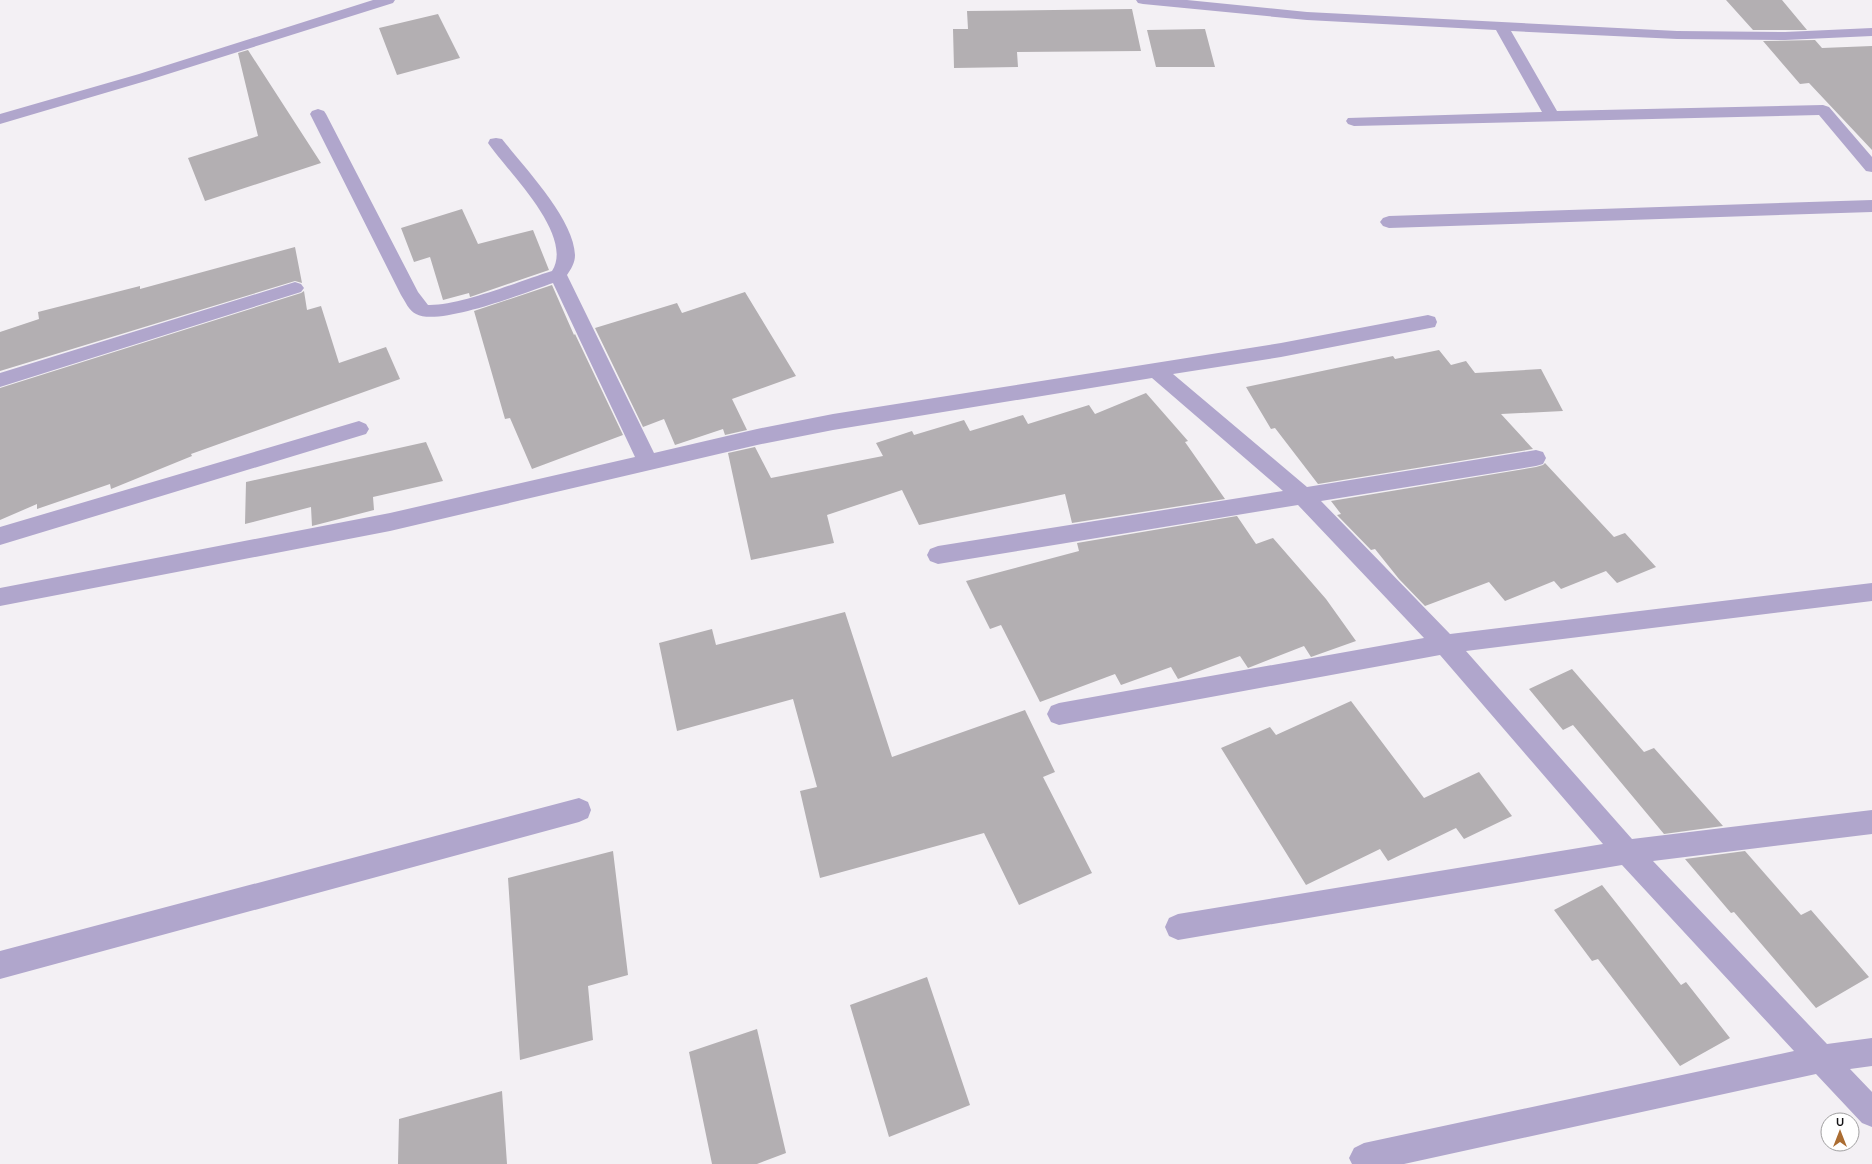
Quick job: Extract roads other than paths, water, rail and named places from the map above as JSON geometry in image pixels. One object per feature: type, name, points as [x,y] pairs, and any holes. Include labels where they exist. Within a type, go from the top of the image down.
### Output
[{"type":"street","points":[[0,119],[144,77],[388,0]]},
{"type":"street","points":[[1143,0],[1307,16],[1347,12],[1501,26],[1692,35],[1785,36],[1872,32]]},
{"type":"street","points":[[1501,26],[1552,116]]},
{"type":"street","points":[[1354,121],[1824,110],[1872,167]]},
{"type":"street","points":[[318,114],[410,295],[420,308],[425,311],[445,311],[558,275],[564,266],[566,254],[561,235],[545,205],[496,143]]},
{"type":"street","points":[[1389,222],[1872,206]]},
{"type":"street","points":[[558,275],[648,462]]},
{"type":"street","points":[[0,380],[295,288]]},
{"type":"street","points":[[0,597],[390,522],[757,437],[833,422],[1281,350],[1428,322]]},
{"type":"street","points":[[1155,370],[1302,495],[1445,644],[1627,852],[1872,1113]]},
{"type":"street","points":[[0,536],[359,429]]},
{"type":"street","points":[[938,555],[1536,458]]},
{"type":"street","points":[[1059,714],[1445,644],[1872,592]]},
{"type":"street","points":[[0,965],[579,810]]},
{"type":"street","points":[[1178,927],[1627,852],[1872,822]]},
{"type":"street","points":[[1364,1158],[1821,1059],[1872,1052]]}]
